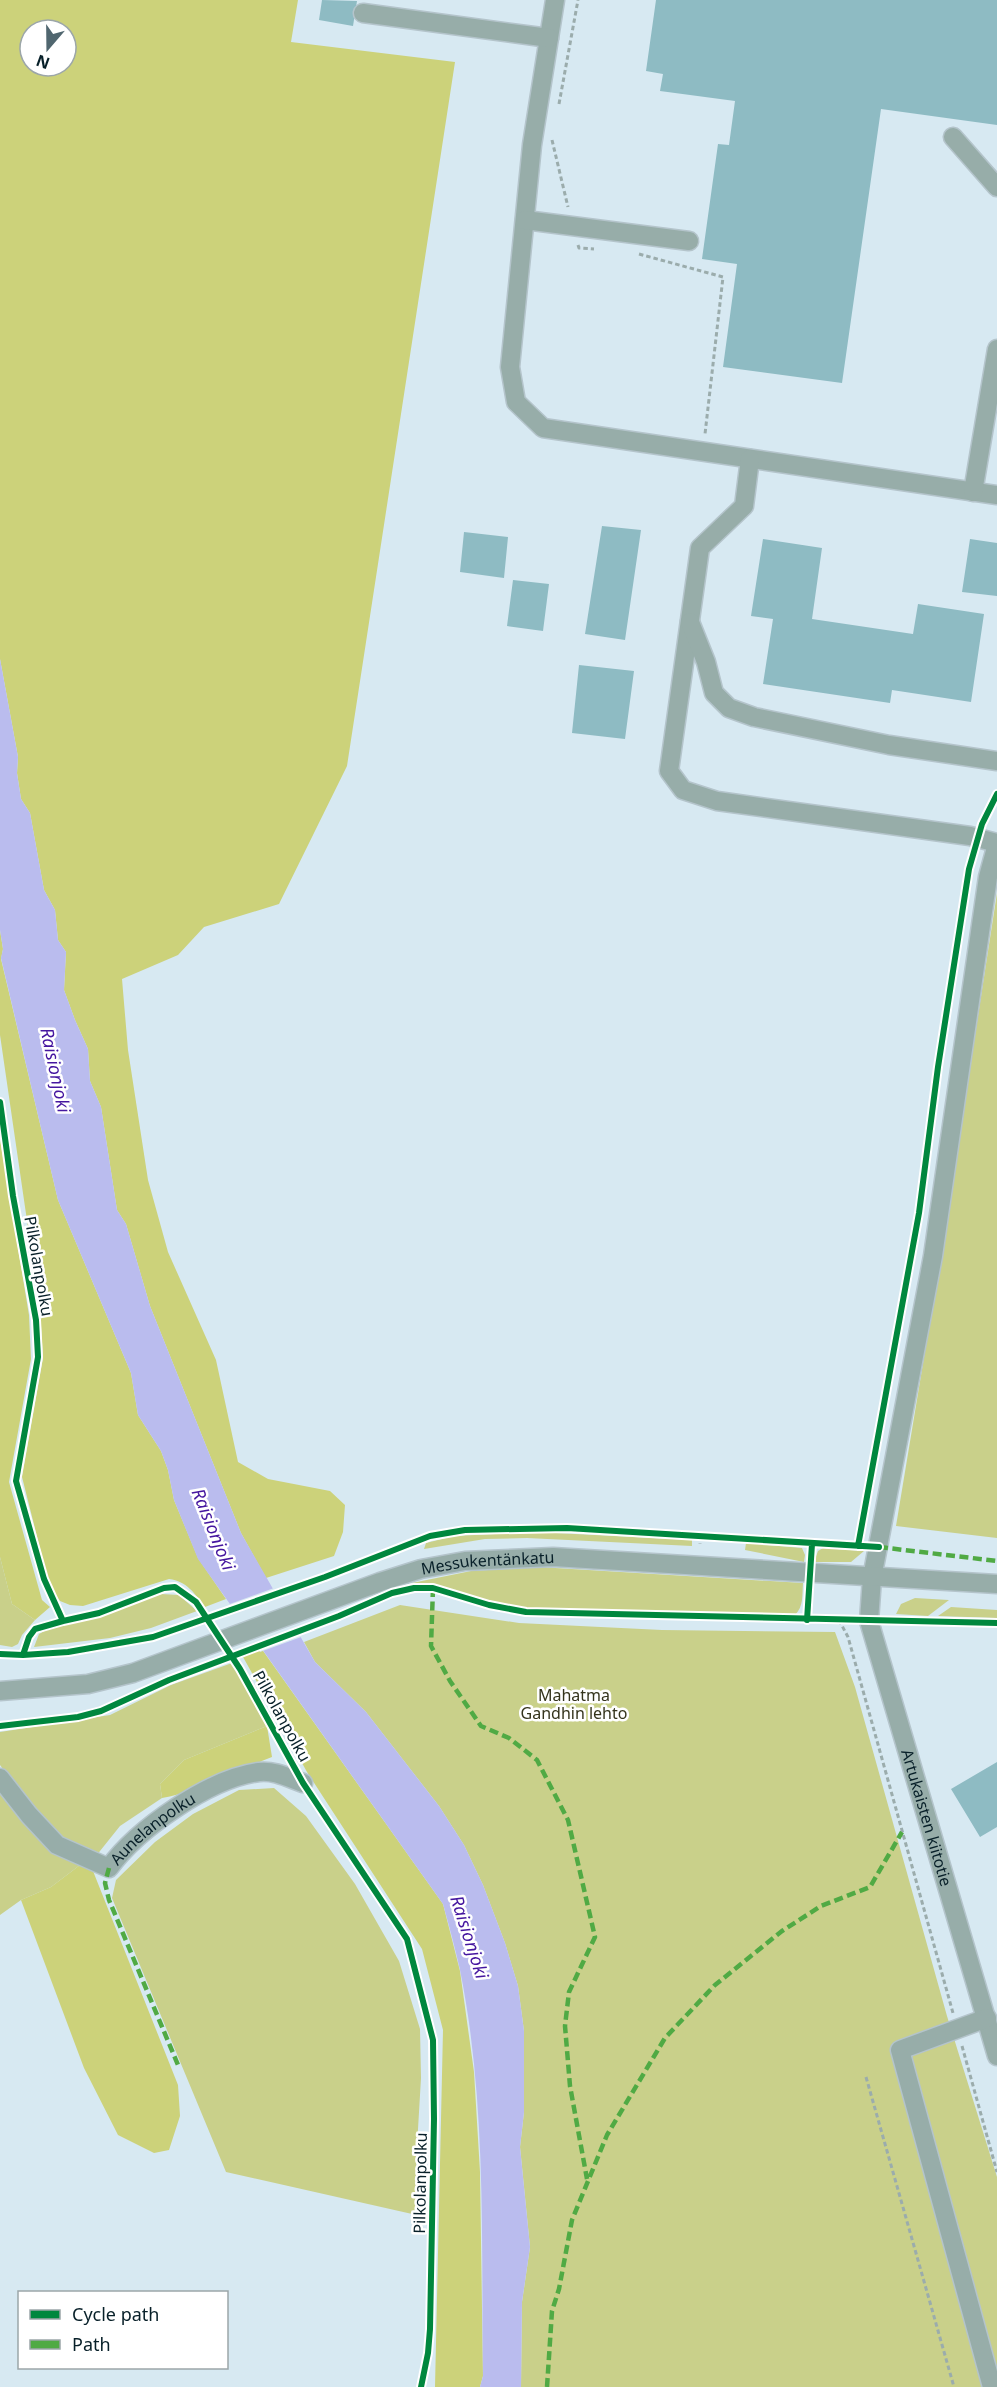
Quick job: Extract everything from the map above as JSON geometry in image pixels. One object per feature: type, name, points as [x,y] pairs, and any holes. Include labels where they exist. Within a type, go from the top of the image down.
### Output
[{"type":"street","points":[[555,0],[532,145],[510,367],[516,402],[543,428],[997,495]]},
{"type":"street","points":[[363,13],[549,38]]},
{"type":"street","points":[[953,136],[997,187]]},
{"type":"street","points":[[525,220],[688,241]]},
{"type":"street","points":[[973,492],[997,349]]},
{"type":"street","points":[[750,459],[744,506],[700,548],[669,771],[683,790],[717,801],[970,836],[997,844]]},
{"type":"street","points":[[689,620],[706,662],[714,693],[729,708],[754,717],[889,745],[997,761]]},
{"type":"street","name":"Artukaisten kiitotie","points":[[997,844],[988,877],[933,1256],[872,1578],[869,1621],[997,2056]]},
{"type":"street","name":"Messukentänkatu","points":[[0,1691],[88,1684],[163,1664],[333,1599],[421,1569],[465,1561],[553,1557],[997,1584]]},
{"type":"street","name":"Aunelanpolku","points":[[0,1778],[29,1815],[57,1845],[109,1868],[137,1836],[176,1808],[208,1789],[261,1772],[286,1776],[303,1783]]},
{"type":"street","points":[[987,2018],[900,2050],[992,2387]]},
{"type":"path","points":[[688,1535],[711,1537]]},
{"type":"path","points":[[700,1536],[700,1544]]},
{"type":"path","points":[[828,1620],[869,1621]]},
{"type":"path","points":[[839,1620],[848,1637],[997,2172]]},
{"type":"path","points":[[866,2077],[954,2387]]},
{"type":"green space","points":[[0,0],[298,0],[291,42],[455,62],[347,766],[279,904],[204,927],[178,955],[122,979],[128,1050],[148,1180],[168,1252],[216,1360],[238,1462],[268,1479],[330,1491],[345,1505],[343,1532],[334,1556],[266,1578],[241,1533],[150,1306],[126,1224],[117,1210],[101,1107],[90,1081],[88,1049],[64,990],[66,952],[58,940],[55,910],[44,890],[30,813],[21,799],[17,773],[18,757],[0,659]]},
{"type":"green space","points":[[997,893],[997,1538],[896,1526]]},
{"type":"green space","points":[[0,930],[3,949],[1,959],[58,1200],[131,1373],[138,1415],[161,1451],[168,1470],[174,1500],[198,1558],[226,1599],[205,1607],[186,1585],[175,1580],[169,1579],[83,1606],[60,1601],[48,1580],[22,1477],[43,1358],[40,1310],[0,1035]]},
{"type":"green space","points":[[0,1139],[29,1315],[31,1359],[9,1482],[42,1600],[50,1607],[35,1620],[12,1604],[0,1557]]},
{"type":"green space","points":[[536,1532],[692,1540],[692,1546],[527,1538],[485,1539],[424,1549],[426,1543],[454,1536]]},
{"type":"green space","points":[[746,1543],[802,1548],[805,1555],[804,1562],[745,1550]]},
{"type":"green space","points":[[823,1548],[864,1551],[851,1562],[814,1562],[818,1551]]},
{"type":"green space","points":[[0,1557],[12,1604],[35,1620],[22,1635],[18,1644],[12,1647],[0,1645]]},
{"type":"green space","points":[[539,1567],[803,1583],[802,1600],[795,1615],[549,1611],[522,1608],[433,1587],[414,1587],[412,1583],[471,1571]]},
{"type":"green space","points":[[161,1594],[179,1595],[197,1611],[151,1628],[110,1638],[34,1647],[39,1634],[52,1627],[95,1618]]},
{"type":"green space","points":[[915,1598],[949,1600],[928,1616],[896,1614],[901,1604]]},
{"type":"green space","name":"Mahatma Gandhin lehto","points":[[400,1605],[519,1623],[662,1630],[835,1632],[855,1687],[947,2016],[997,2177],[997,2387],[521,2387],[522,2302],[530,2247],[520,2147],[524,2112],[524,2031],[518,1986],[483,1885],[464,1845],[439,1806],[366,1712],[315,1662],[304,1642]]},
{"type":"green space","points":[[951,1607],[997,1610],[997,1618],[938,1616]]},
{"type":"green space","points":[[261,1648],[443,1904],[460,1971],[474,2072],[480,2172],[483,2376],[480,2387],[435,2387],[443,2030],[422,1949],[307,1772],[243,1657]]},
{"type":"green space","points":[[232,1663],[267,1726],[184,1760],[160,1784],[162,1798],[120,1826],[96,1856],[66,1840],[39,1817],[0,1765],[0,1732],[110,1715],[171,1685]]},
{"type":"green space","points":[[267,1726],[272,1757],[204,1786],[162,1798],[160,1784],[184,1760]]},
{"type":"green space","points":[[0,1781],[84,1862],[51,1887],[21,1900],[0,1915]]},
{"type":"green space","points":[[274,1788],[306,1816],[355,1884],[399,1961],[420,2029],[421,2078],[416,2163],[421,2216],[226,2172],[112,1898],[116,1880],[155,1842],[193,1814],[239,1790]]},
{"type":"green space","points":[[84,1862],[93,1871],[178,2085],[180,2116],[169,2150],[154,2153],[118,2135],[84,2068],[21,1900],[51,1887]]},
{"type":"water","name":"Raisionjoki","points":[[0,659],[18,757],[17,773],[21,799],[30,813],[44,890],[55,910],[58,940],[66,952],[64,990],[88,1049],[90,1081],[101,1107],[117,1210],[126,1224],[150,1306],[241,1533],[315,1662],[366,1712],[439,1806],[464,1845],[483,1885],[518,1986],[524,2031],[524,2112],[520,2147],[530,2247],[522,2302],[521,2387],[480,2387],[483,2376],[479,2122],[469,2020],[460,1970],[443,1904],[198,1559],[174,1500],[168,1470],[161,1451],[138,1415],[131,1373],[58,1200],[1,958],[3,949],[0,930]]},
{"type":"pier","points":[[274,1588],[304,1636],[260,1652],[227,1605]]},
{"type":"building","points":[[322,0],[357,1],[353,26],[319,20]]},
{"type":"building","points":[[656,0],[997,0],[997,125],[881,109],[842,383],[723,367],[737,264],[702,259],[718,144],[729,145],[735,101],[660,91],[663,74],[646,71]]},
{"type":"building","points":[[602,526],[641,530],[625,640],[585,634]]},
{"type":"building","points":[[464,532],[508,537],[504,578],[460,572]]},
{"type":"building","points":[[763,539],[822,548],[812,619],[913,634],[918,604],[984,614],[971,702],[892,690],[890,703],[763,684],[773,619],[751,616]]},
{"type":"building","points":[[970,539],[997,543],[997,596],[962,592]]},
{"type":"building","points":[[513,580],[549,584],[543,631],[507,626]]},
{"type":"building","points":[[579,665],[634,671],[625,739],[572,733]]},
{"type":"building","points":[[997,1762],[997,1827],[980,1837],[951,1789]]},
{"type":"marked path","points":[[879,1547],[997,1561]]},
{"type":"marked path","points":[[433,1588],[431,1646],[450,1681],[481,1726],[509,1738],[537,1760],[568,1820],[595,1937],[569,1992],[565,2026],[570,2086],[587,2179]]},
{"type":"marked path","points":[[547,2387],[552,2311],[559,2289],[572,2220],[607,2135],[665,2038],[715,1985],[782,1931],[821,1906],[870,1887],[902,1832]]},
{"type":"marked path","points":[[109,1868],[105,1883],[109,1900],[178,2065]]},
{"type":"cycle path","points":[[858,1546],[919,1213],[938,1067],[969,869],[982,824],[997,794]]},
{"type":"cycle path","name":"Pilkolanpolku","points":[[0,1102],[13,1196],[36,1320],[38,1357],[16,1481],[44,1579],[63,1621]]},
{"type":"cycle path","points":[[0,1654],[68,1652],[153,1637],[325,1577],[430,1536],[465,1530],[567,1528],[879,1547]]},
{"type":"cycle path","points":[[807,1620],[812,1544]]},
{"type":"cycle path","name":"Pilkolanpolku","points":[[23,1655],[29,1637],[35,1629],[99,1613],[164,1588],[175,1587],[196,1602],[240,1669],[303,1783],[407,1939],[433,2040],[434,2119],[430,2329],[421,2387]]},
{"type":"cycle path","points":[[0,1726],[78,1717],[101,1711],[169,1680],[339,1616],[392,1593],[414,1588],[433,1588],[489,1605],[526,1612],[997,1623]]}]
